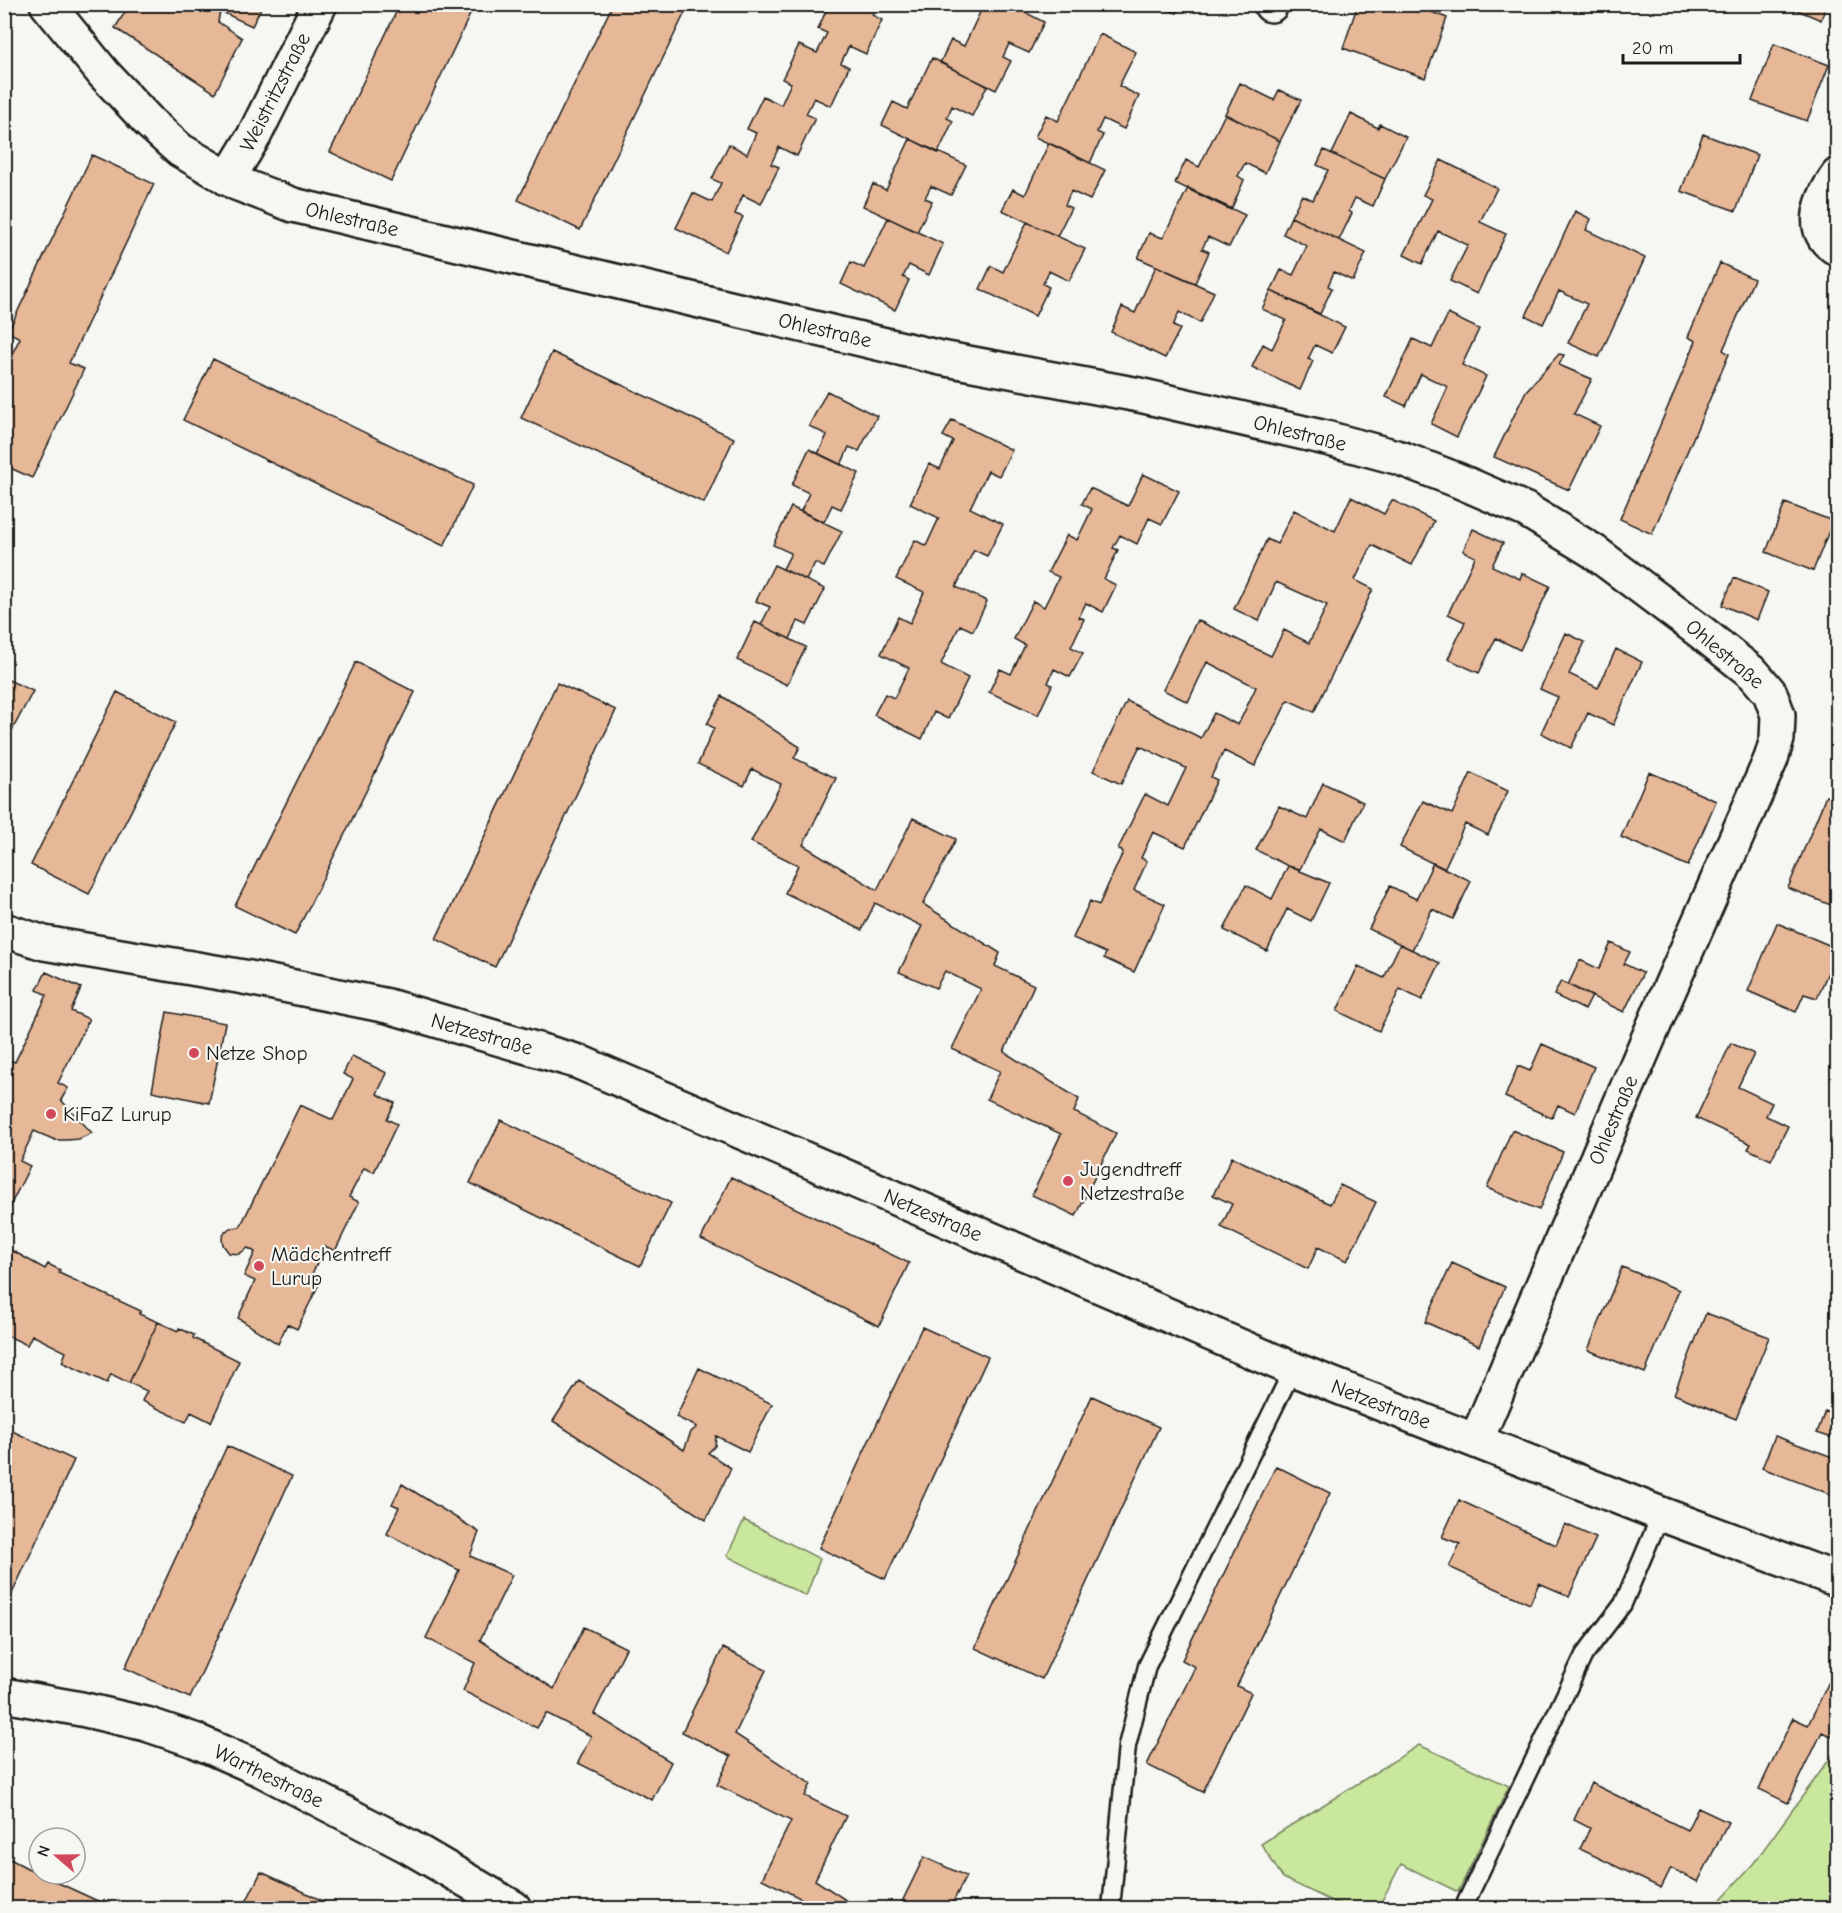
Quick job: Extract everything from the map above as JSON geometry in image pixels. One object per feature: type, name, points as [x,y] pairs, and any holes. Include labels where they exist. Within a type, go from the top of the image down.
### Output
[{"type":"street","name":"Ohlestraße","points":[[46,4],[104,74],[150,123],[180,150],[228,178],[293,205],[941,358],[1139,394],[1400,458],[1526,510],[1593,551],[1754,674],[1770,693],[1778,715],[1777,739],[1770,759],[1476,1441]]},
{"type":"street","name":"Weistritzstraße","points":[[228,178],[254,135],[320,4]]},
{"type":"street","points":[[1838,175],[1827,191],[1820,212],[1820,230],[1830,245],[1838,249]]},
{"type":"street","name":"Netzestraße","points":[[4,930],[56,946],[244,977],[388,1006],[579,1062],[1118,1296],[1293,1369],[1661,1514],[1838,1580]]},
{"type":"street","name":"Warthestraße","points":[[4,1695],[81,1709],[194,1740],[262,1770],[408,1846],[514,1908]]},
{"type":"lane","points":[[1111,1908],[1127,1746],[1147,1666],[1293,1369]]},
{"type":"lane","points":[[1466,1902],[1584,1655],[1623,1604],[1661,1514]]},
{"type":"green space","points":[[744,1520],[820,1559],[806,1596],[727,1556]]},
{"type":"green space","points":[[1419,1745],[1509,1786],[1458,1892],[1401,1864],[1378,1908],[1346,1908],[1283,1878],[1261,1844]]},
{"type":"green space","points":[[1837,1749],[1837,1908],[1713,1908],[1753,1864]]},
{"type":"building","points":[[130,4],[188,4],[196,9],[199,4],[263,4],[252,26],[220,11],[218,22],[242,38],[215,93],[115,28]]},
{"type":"building","points":[[400,4],[475,4],[391,181],[330,152]]},
{"type":"building","points":[[613,4],[689,4],[580,230],[518,200]]},
{"type":"building","points":[[829,4],[878,4],[872,15],[882,20],[866,54],[849,46],[841,63],[849,67],[831,106],[814,98],[806,114],[815,118],[797,156],[779,147],[771,164],[779,167],[761,204],[743,195],[735,214],[743,217],[726,252],[676,228],[693,193],[712,202],[721,183],[712,179],[729,144],[747,154],[756,133],[747,129],[763,96],[781,105],[791,83],[782,79],[799,45],[817,53],[827,33],[818,29]]},
{"type":"building","points":[[984,4],[1009,4],[1044,22],[1029,53],[1009,44],[1003,57],[1011,61],[996,90],[940,63],[951,40],[964,46]]},
{"type":"building","points":[[1151,4],[1180,4],[1177,13]]},
{"type":"building","points":[[1358,4],[1411,4],[1447,18],[1425,78],[1343,48]]},
{"type":"building","points":[[1783,4],[1827,4],[1821,20]]},
{"type":"building","points":[[1100,34],[1136,52],[1119,86],[1139,96],[1124,129],[1103,119],[1097,132],[1103,135],[1090,163],[1035,137],[1046,115],[1058,121]]},
{"type":"building","points":[[1774,44],[1829,65],[1807,121],[1752,101]]},
{"type":"building","points":[[932,58],[987,86],[972,116],[952,106],[947,118],[953,121],[938,153],[882,125],[893,102],[907,109]]},
{"type":"building","points":[[1240,83],[1274,100],[1279,90],[1301,100],[1280,141],[1225,114]]},
{"type":"building","points":[[1225,114],[1280,141],[1265,173],[1245,163],[1238,176],[1244,180],[1231,210],[1175,183],[1186,160],[1199,167]]},
{"type":"building","points":[[1351,114],[1378,128],[1380,124],[1406,137],[1385,179],[1332,154]]},
{"type":"building","points":[[1703,134],[1757,155],[1736,211],[1681,191]]},
{"type":"building","points":[[910,139],[966,165],[951,195],[931,186],[925,198],[932,201],[917,232],[863,206],[873,184],[886,190]]},
{"type":"building","points":[[1049,143],[1105,170],[1090,200],[1071,191],[1065,205],[1071,208],[1057,236],[1002,210],[1013,189],[1025,195]]},
{"type":"building","points":[[1324,150],[1385,179],[1373,206],[1355,198],[1349,211],[1352,213],[1339,240],[1291,217],[1302,195],[1313,200],[1328,170],[1317,165]]},
{"type":"building","points":[[92,155],[154,184],[69,363],[84,369],[32,478],[4,465],[4,370],[20,338],[8,332]]},
{"type":"building","points":[[1441,160],[1497,188],[1480,222],[1506,234],[1477,294],[1450,281],[1468,245],[1438,231],[1422,264],[1404,255],[1432,199],[1423,195]]},
{"type":"building","points":[[1188,188],[1245,215],[1229,247],[1208,237],[1202,249],[1209,252],[1195,283],[1138,258],[1149,233],[1163,238]]},
{"type":"building","points":[[1575,211],[1591,219],[1586,230],[1645,258],[1599,357],[1568,343],[1587,304],[1559,291],[1543,324],[1526,316]]},
{"type":"building","points":[[1291,217],[1366,253],[1353,281],[1334,272],[1328,286],[1332,288],[1320,314],[1271,291],[1281,270],[1293,275],[1307,246],[1283,234]]},
{"type":"building","points":[[888,218],[943,244],[929,275],[909,265],[903,277],[909,280],[895,310],[841,284],[851,262],[864,268]]},
{"type":"building","points":[[1027,222],[1085,249],[1069,281],[1049,271],[1043,284],[1049,287],[1035,316],[980,289],[991,266],[1003,272]]},
{"type":"building","points":[[1720,263],[1754,279],[1723,350],[1729,354],[1652,534],[1620,519],[1696,341],[1688,337]]},
{"type":"building","points":[[1156,266],[1214,292],[1200,323],[1179,312],[1173,326],[1180,329],[1165,358],[1111,332],[1122,307],[1135,313]]},
{"type":"building","points":[[1271,291],[1345,327],[1332,353],[1315,345],[1308,359],[1313,361],[1300,390],[1252,367],[1263,344],[1272,349],[1286,320],[1262,309]]},
{"type":"building","points":[[1448,314],[1479,329],[1462,365],[1486,376],[1457,437],[1431,424],[1448,387],[1421,374],[1406,406],[1386,397],[1413,339],[1432,348]]},
{"type":"building","points":[[552,352],[734,438],[704,503],[521,418]]},
{"type":"building","points":[[1559,354],[1564,355],[1559,365],[1592,379],[1574,414],[1600,426],[1569,490],[1494,457],[1526,391]]},
{"type":"building","points":[[213,359],[473,485],[444,546],[183,420]]},
{"type":"building","points":[[827,391],[877,416],[859,451],[849,447],[841,465],[818,454],[827,435],[809,426]]},
{"type":"building","points":[[952,420],[1012,450],[999,476],[988,471],[970,508],[1003,524],[987,556],[974,550],[956,587],[987,601],[973,631],[960,625],[941,664],[968,678],[948,719],[934,712],[922,739],[874,715],[885,694],[894,698],[909,668],[881,654],[898,617],[910,623],[924,592],[896,579],[915,540],[926,546],[939,518],[910,504],[929,464],[940,469],[953,441],[943,436]]},
{"type":"building","points":[[809,449],[859,473],[841,509],[832,505],[824,522],[801,511],[809,493],[792,485]]},
{"type":"building","points":[[1143,474],[1179,491],[1162,524],[1149,518],[1137,544],[1120,535],[1113,548],[1118,550],[1104,579],[1116,585],[1103,612],[1086,603],[1079,617],[1084,619],[1071,647],[1083,653],[1070,677],[1054,669],[1048,683],[1052,685],[1038,715],[989,692],[1000,669],[1011,674],[1025,645],[1014,639],[1033,601],[1044,607],[1059,577],[1048,572],[1067,535],[1077,540],[1092,509],[1082,504],[1090,488],[1128,506]]},
{"type":"building","points":[[1351,497],[1384,514],[1392,500],[1434,521],[1412,565],[1372,545],[1355,580],[1373,589],[1314,712],[1288,700],[1255,766],[1224,751],[1211,777],[1217,780],[1185,847],[1153,832],[1141,858],[1147,861],[1134,890],[1165,904],[1134,972],[1104,958],[1106,953],[1073,938],[1090,901],[1099,905],[1123,852],[1118,849],[1145,794],[1168,806],[1186,768],[1140,746],[1121,784],[1093,771],[1127,701],[1201,738],[1214,713],[1238,725],[1256,687],[1207,662],[1188,702],[1163,690],[1197,620],[1271,656],[1284,630],[1309,643],[1327,605],[1276,582],[1259,621],[1234,609],[1267,539],[1277,544],[1294,510],[1335,531]]},
{"type":"building","points":[[1785,503],[1833,521],[1813,571],[1766,552]]},
{"type":"building","points":[[791,507],[842,531],[824,567],[815,563],[806,580],[783,569],[791,553],[773,545]]},
{"type":"building","points":[[1473,529],[1503,543],[1492,566],[1520,579],[1522,573],[1550,586],[1520,650],[1496,638],[1479,673],[1448,659],[1465,622],[1448,614],[1475,557],[1463,551]]},
{"type":"building","points":[[774,565],[825,589],[807,625],[798,621],[790,639],[761,625],[770,607],[756,601]]},
{"type":"building","points":[[1734,578],[1768,592],[1757,620],[1722,605]]},
{"type":"building","points":[[755,622],[806,647],[787,685],[737,660]]},
{"type":"building","points":[[1566,633],[1585,642],[1569,674],[1598,688],[1616,649],[1642,662],[1613,725],[1588,713],[1571,748],[1541,733],[1558,697],[1540,689]]},
{"type":"building","points":[[356,662],[415,692],[295,935],[235,906]]},
{"type":"building","points":[[4,678],[33,691],[10,734],[4,732]]},
{"type":"building","points":[[557,683],[616,710],[495,967],[436,939]]},
{"type":"building","points":[[117,692],[176,722],[89,894],[31,865]]},
{"type":"building","points":[[722,696],[800,747],[794,758],[836,778],[803,845],[877,890],[913,818],[956,839],[923,904],[1000,953],[995,966],[1034,985],[1004,1052],[1079,1099],[1074,1112],[1116,1133],[1076,1216],[1032,1195],[1061,1134],[987,1099],[1000,1071],[952,1049],[981,989],[945,971],[936,988],[899,972],[922,926],[875,903],[862,930],[785,893],[798,865],[751,842],[781,784],[752,769],[744,786],[698,764],[714,728],[707,724]]},
{"type":"building","points":[[1649,772],[1716,801],[1688,866],[1621,837]]},
{"type":"building","points":[[1471,773],[1508,791],[1488,835],[1465,824],[1444,869],[1400,847],[1423,801],[1452,814]]},
{"type":"building","points":[[1323,783],[1363,802],[1345,841],[1321,829],[1300,869],[1288,866],[1256,850],[1279,806],[1307,819]]},
{"type":"building","points":[[1826,796],[1838,800],[1838,908],[1788,888]]},
{"type":"building","points":[[1433,863],[1471,881],[1453,919],[1432,909],[1412,950],[1369,929],[1390,886],[1416,899]]},
{"type":"building","points":[[1288,866],[1329,883],[1311,921],[1287,909],[1267,951],[1224,930],[1246,885],[1272,899]]},
{"type":"building","points":[[1777,923],[1838,949],[1817,998],[1804,994],[1796,1012],[1748,991]]},
{"type":"building","points":[[1611,943],[1630,952],[1624,964],[1643,973],[1624,1012],[1568,985],[1580,960],[1599,969]]},
{"type":"building","points":[[1400,944],[1440,963],[1422,1000],[1400,989],[1379,1031],[1337,1011],[1358,966],[1384,978]]},
{"type":"building","points":[[46,972],[81,988],[71,1011],[89,1019],[58,1083],[68,1088],[61,1100],[92,1133],[79,1139],[55,1140],[34,1131],[20,1161],[30,1166],[4,1214],[4,1058],[15,1062],[47,995],[37,990]]},
{"type":"building","points":[[1561,981],[1592,996],[1585,1010],[1554,995]]},
{"type":"building","points":[[167,1012],[225,1023],[209,1103],[152,1091]]},
{"type":"building","points":[[1731,1043],[1754,1054],[1738,1087],[1772,1103],[1766,1116],[1788,1126],[1771,1160],[1748,1149],[1751,1144],[1696,1118]]},
{"type":"building","points":[[1542,1044],[1594,1067],[1575,1113],[1558,1105],[1552,1118],[1505,1097],[1518,1066],[1530,1071]]},
{"type":"building","points":[[352,1056],[387,1073],[377,1094],[395,1103],[387,1119],[397,1124],[374,1172],[364,1168],[349,1197],[359,1202],[335,1251],[325,1246],[311,1276],[321,1280],[297,1329],[287,1324],[278,1344],[238,1318],[255,1281],[244,1276],[255,1252],[248,1248],[239,1254],[229,1253],[223,1245],[222,1238],[230,1228],[240,1227],[300,1105],[333,1120],[353,1079],[343,1074]]},
{"type":"building","points":[[501,1120],[671,1203],[640,1266],[470,1183]]},
{"type":"building","points":[[1512,1130],[1563,1152],[1539,1210],[1487,1188]]},
{"type":"building","points":[[1232,1157],[1330,1204],[1340,1185],[1376,1202],[1347,1261],[1318,1247],[1308,1269],[1221,1227],[1232,1204],[1213,1195]]},
{"type":"building","points":[[731,1177],[909,1263],[879,1326],[701,1239]]},
{"type":"building","points":[[13,1251],[45,1269],[48,1264],[60,1270],[59,1273],[141,1311],[139,1314],[158,1322],[129,1383],[111,1374],[107,1383],[62,1362],[66,1352],[32,1335],[27,1345],[4,1334],[4,1264]]},
{"type":"building","points":[[1452,1263],[1505,1287],[1479,1346],[1425,1322]]},
{"type":"building","points":[[1622,1267],[1679,1290],[1645,1373],[1588,1350]]},
{"type":"building","points":[[1706,1313],[1769,1337],[1736,1419],[1674,1394]]},
{"type":"building","points":[[158,1322],[194,1335],[193,1338],[239,1361],[211,1422],[191,1412],[186,1422],[142,1401],[147,1391],[129,1383]]},
{"type":"building","points":[[922,1327],[988,1357],[885,1579],[819,1548]]},
{"type":"building","points":[[699,1368],[772,1404],[748,1452],[716,1436],[715,1446],[708,1453],[731,1468],[706,1520],[553,1421],[579,1381],[684,1450],[691,1432],[697,1427],[676,1417]]},
{"type":"building","points":[[1092,1396],[1159,1427],[1042,1679],[975,1648]]},
{"type":"building","points":[[1825,1411],[1838,1416],[1838,1440],[1817,1433]]},
{"type":"building","points":[[10,1430],[74,1460],[4,1611],[4,1443]]},
{"type":"building","points":[[1775,1436],[1838,1459],[1838,1489],[1835,1496],[1762,1468]]},
{"type":"building","points":[[227,1446],[292,1476],[190,1698],[125,1668]]},
{"type":"building","points":[[1276,1466],[1330,1493],[1237,1686],[1251,1693],[1203,1792],[1147,1765],[1195,1667],[1182,1660]]},
{"type":"building","points":[[402,1484],[479,1532],[470,1556],[512,1575],[480,1640],[554,1689],[584,1627],[626,1648],[594,1714],[671,1762],[652,1800],[578,1763],[591,1736],[546,1713],[537,1728],[463,1691],[475,1663],[426,1638],[459,1570],[387,1534],[399,1507],[392,1504]]},
{"type":"building","points":[[1459,1500],[1556,1545],[1565,1524],[1596,1538],[1569,1596],[1539,1583],[1530,1604],[1449,1567],[1460,1544],[1442,1537]]},
{"type":"building","points":[[723,1648],[766,1670],[735,1734],[811,1784],[805,1796],[846,1816],[815,1880],[858,1908],[807,1908],[810,1903],[762,1879],[791,1821],[717,1785],[731,1756],[682,1732]]},
{"type":"building","points":[[1838,1663],[1837,1739],[1822,1732],[1788,1803],[1759,1789],[1793,1718],[1808,1725]]},
{"type":"building","points":[[1591,1783],[1687,1830],[1698,1808],[1728,1822],[1698,1882],[1671,1868],[1661,1888],[1580,1849],[1590,1828],[1574,1820]]},
{"type":"building","points":[[4,1856],[27,1868],[27,1886],[65,1886],[113,1908],[4,1908]]},
{"type":"building","points":[[924,1857],[966,1876],[950,1908],[899,1908]]},
{"type":"building","points":[[261,1872],[298,1889],[337,1908],[243,1908]]},
{"type":"place","name":"Netze Shop","points":[[194,1053]]},
{"type":"place","name":"KiFaZ Lurup","points":[[51,1114]]},
{"type":"place","name":"Jugendtreff Netzestraße","points":[[1068,1181]]},
{"type":"place","name":"Mädchentreff Lurup","points":[[259,1266]]}]
